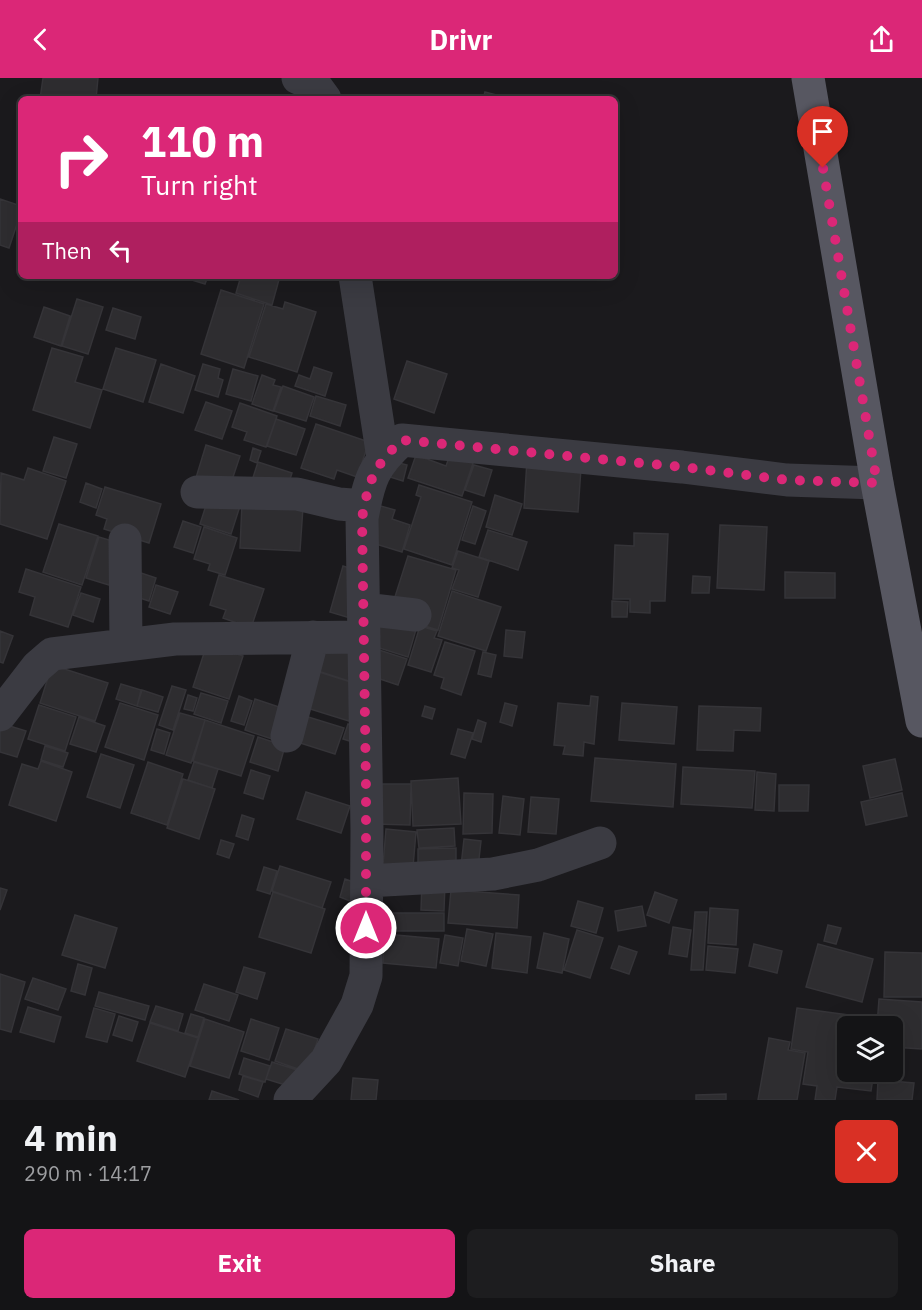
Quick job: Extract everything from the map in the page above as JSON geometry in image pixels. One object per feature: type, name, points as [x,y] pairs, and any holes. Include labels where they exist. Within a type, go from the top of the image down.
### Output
[{"type":"main road","points":[[808,78],[877,483],[922,721]]},
{"type":"street","points":[[298,78],[312,81],[323,96]]},
{"type":"street","points":[[355,279],[383,458]]},
{"type":"street","points":[[290,1100],[326,1061],[357,1005],[366,975],[367,880],[362,518],[370,482],[383,458],[402,440],[682,467],[787,480],[877,483]]},
{"type":"street","points":[[197,492],[297,494],[339,504],[364,506]]},
{"type":"street","points":[[125,540],[126,645]]},
{"type":"street","points":[[0,715],[37,667],[52,654],[175,639],[313,638],[364,623],[415,615]]},
{"type":"street","points":[[287,736],[313,638]]},
{"type":"street","points":[[367,880],[493,874],[538,865],[600,843]]},
{"type":"building","points":[[43,78],[98,78],[96,96],[40,96]]},
{"type":"building","points":[[485,92],[500,96],[484,96]]},
{"type":"building","points":[[0,199],[18,205],[18,221],[9,248],[0,245]]},
{"type":"building","points":[[189,279],[207,279],[205,284]]},
{"type":"building","points":[[240,279],[279,279],[272,305],[236,293]]},
{"type":"building","points":[[221,290],[264,304],[244,368],[201,354]]},
{"type":"building","points":[[77,299],[103,307],[88,354],[62,346]]},
{"type":"building","points":[[285,302],[316,312],[297,372],[249,357],[266,304],[283,309]]},
{"type":"building","points":[[44,307],[70,316],[61,346],[34,337]]},
{"type":"building","points":[[113,308],[141,317],[135,339],[106,330]]},
{"type":"building","points":[[52,348],[83,357],[75,382],[102,390],[90,428],[33,410]]},
{"type":"building","points":[[116,348],[156,360],[143,402],[103,389]]},
{"type":"building","points":[[407,361],[447,374],[434,413],[394,399]]},
{"type":"building","points":[[161,364],[195,376],[183,413],[149,402]]},
{"type":"building","points":[[203,364],[220,369],[218,378],[223,380],[218,397],[195,390]]},
{"type":"building","points":[[314,367],[332,373],[325,396],[295,386],[299,375],[310,379]]},
{"type":"building","points":[[233,369],[258,376],[251,401],[226,394]]},
{"type":"building","points":[[262,375],[275,380],[273,385],[281,387],[273,411],[252,404]]},
{"type":"building","points":[[283,386],[314,397],[306,421],[274,411]]},
{"type":"building","points":[[316,396],[346,405],[340,426],[310,416]]},
{"type":"building","points":[[206,402],[232,411],[222,439],[195,430]]},
{"type":"building","points":[[240,403],[277,416],[266,447],[244,440],[247,432],[232,427]]},
{"type":"building","points":[[276,419],[305,429],[296,455],[267,446]]},
{"type":"building","points":[[316,424],[369,442],[357,477],[337,470],[334,479],[301,468]]},
{"type":"building","points":[[54,437],[77,444],[66,478],[43,471]]},
{"type":"building","points":[[206,445],[240,456],[228,492],[195,481]]},
{"type":"building","points":[[253,448],[261,451],[257,463],[250,460]]},
{"type":"building","points":[[452,449],[475,457],[462,496],[408,478],[416,455],[446,466]]},
{"type":"building","points":[[527,460],[581,468],[578,512],[524,508]]},
{"type":"building","points":[[392,461],[407,465],[403,481],[387,476]]},
{"type":"building","points":[[258,462],[292,473],[286,492],[250,487]]},
{"type":"building","points":[[474,465],[492,470],[484,496],[465,490]]},
{"type":"building","points":[[28,468],[66,481],[47,539],[0,524],[1,473],[24,480]]},
{"type":"building","points":[[86,483],[102,489],[96,508],[80,502]]},
{"type":"building","points":[[419,485],[472,502],[452,565],[404,549],[421,497],[416,495]]},
{"type":"building","points":[[105,487],[161,504],[149,543],[104,529],[107,519],[96,515]]},
{"type":"building","points":[[495,495],[522,504],[512,535],[486,527]]},
{"type":"building","points":[[209,496],[240,506],[231,534],[200,524]]},
{"type":"building","points":[[242,503],[303,507],[300,551],[240,548]]},
{"type":"building","points":[[377,505],[395,510],[392,519],[410,525],[402,552],[366,541]]},
{"type":"building","points":[[473,506],[486,511],[475,544],[462,540]]},
{"type":"building","points":[[183,521],[201,527],[193,553],[174,547]]},
{"type":"building","points":[[59,524],[98,536],[82,585],[43,572]]},
{"type":"building","points":[[720,525],[767,527],[764,590],[717,588]]},
{"type":"building","points":[[204,527],[237,538],[225,575],[208,570],[210,564],[194,559]]},
{"type":"building","points":[[488,530],[527,542],[518,570],[479,557]]},
{"type":"building","points":[[634,533],[668,534],[665,601],[650,601],[650,613],[630,612],[630,599],[613,599],[615,545],[634,546]]},
{"type":"building","points":[[99,537],[122,544],[109,585],[86,578]]},
{"type":"building","points":[[458,551],[489,561],[478,597],[452,589],[459,570],[452,568]]},
{"type":"building","points":[[408,556],[456,570],[438,630],[415,623],[393,603]]},
{"type":"building","points":[[343,566],[370,575],[357,620],[330,612]]},
{"type":"building","points":[[26,569],[81,587],[68,627],[30,615],[35,597],[19,592]]},
{"type":"building","points":[[135,571],[156,578],[149,601],[127,594]]},
{"type":"building","points":[[785,572],[835,573],[835,598],[785,598]]},
{"type":"building","points":[[219,575],[264,589],[251,628],[223,618],[226,610],[210,605]]},
{"type":"building","points":[[693,576],[710,577],[709,593],[692,593]]},
{"type":"building","points":[[156,585],[178,592],[170,614],[149,607]]},
{"type":"building","points":[[452,591],[501,607],[486,651],[438,636]]},
{"type":"building","points":[[81,593],[100,599],[93,622],[73,615]]},
{"type":"building","points":[[612,601],[628,602],[627,617],[612,617]]},
{"type":"building","points":[[377,614],[417,626],[408,657],[367,644]]},
{"type":"building","points":[[420,626],[437,631],[434,638],[442,640],[431,672],[408,665]]},
{"type":"building","points":[[506,630],[525,632],[522,658],[504,656]]},
{"type":"building","points":[[0,631],[13,636],[3,663],[0,662]]},
{"type":"building","points":[[328,640],[362,651],[352,682],[318,671]]},
{"type":"building","points":[[445,642],[475,651],[461,695],[441,688],[444,678],[434,675]]},
{"type":"building","points":[[207,644],[243,656],[229,699],[193,687]]},
{"type":"building","points":[[376,649],[407,659],[398,685],[368,675]]},
{"type":"building","points":[[483,652],[496,655],[491,677],[478,674]]},
{"type":"building","points":[[52,665],[108,683],[95,721],[40,703]]},
{"type":"building","points":[[319,672],[360,685],[349,721],[307,708]]},
{"type":"building","points":[[121,684],[141,690],[137,706],[116,699]]},
{"type":"building","points":[[172,686],[186,690],[173,730],[159,725]]},
{"type":"building","points":[[142,690],[163,697],[158,712],[137,706]]},
{"type":"building","points":[[201,693],[228,701],[221,723],[194,714]]},
{"type":"building","points":[[188,695],[197,698],[193,711],[184,709]]},
{"type":"building","points":[[239,696],[252,701],[244,725],[231,721]]},
{"type":"building","points":[[591,696],[598,697],[594,744],[584,742],[583,756],[563,754],[565,746],[554,745],[558,703],[590,706]]},
{"type":"building","points":[[255,699],[288,710],[278,741],[245,730]]},
{"type":"building","points":[[120,703],[158,715],[144,760],[105,747]]},
{"type":"building","points":[[505,703],[517,706],[512,726],[500,722]]},
{"type":"building","points":[[622,703],[677,707],[674,744],[619,740]]},
{"type":"building","points":[[39,705],[76,717],[65,751],[28,739]]},
{"type":"building","points":[[425,706],[435,709],[432,719],[422,716]]},
{"type":"building","points":[[699,706],[761,708],[760,731],[734,730],[733,751],[697,750]]},
{"type":"building","points":[[180,713],[205,720],[191,763],[166,755]]},
{"type":"building","points":[[305,716],[344,728],[335,754],[297,742]]},
{"type":"building","points":[[79,717],[105,726],[96,752],[70,744]]},
{"type":"building","points":[[205,720],[254,736],[241,776],[193,761]]},
{"type":"building","points":[[478,720],[486,723],[481,742],[472,739]]},
{"type":"building","points":[[0,723],[26,731],[17,757],[0,752]]},
{"type":"building","points":[[348,724],[361,728],[356,743],[343,739]]},
{"type":"building","points":[[157,729],[170,733],[164,754],[151,750]]},
{"type":"building","points":[[458,729],[473,733],[465,758],[451,754]]},
{"type":"building","points":[[258,737],[285,746],[278,771],[250,762]]},
{"type":"building","points":[[45,746],[68,753],[63,767],[41,760]]},
{"type":"building","points":[[101,754],[134,765],[120,808],[87,797]]},
{"type":"building","points":[[595,758],[676,764],[673,807],[591,801]]},
{"type":"building","points":[[895,759],[902,790],[870,798],[863,766]]},
{"type":"building","points":[[41,761],[72,772],[56,821],[9,805],[22,764],[38,769]]},
{"type":"building","points":[[148,762],[183,774],[167,825],[131,813]]},
{"type":"building","points":[[194,762],[218,769],[212,788],[188,780]]},
{"type":"building","points":[[683,767],[755,771],[752,808],[681,804]]},
{"type":"building","points":[[251,770],[270,776],[263,799],[244,793]]},
{"type":"building","points":[[757,772],[776,774],[774,811],[755,810]]},
{"type":"building","points":[[458,778],[461,824],[413,826],[411,781]]},
{"type":"building","points":[[183,779],[215,789],[199,839],[167,828]]},
{"type":"building","points":[[374,784],[411,784],[410,825],[374,824]]},
{"type":"building","points":[[779,785],[809,785],[808,811],[779,811]]},
{"type":"building","points":[[306,792],[350,806],[341,833],[297,819]]},
{"type":"building","points":[[464,793],[493,794],[492,833],[463,834]]},
{"type":"building","points":[[902,793],[907,816],[866,825],[861,802]]},
{"type":"building","points":[[503,796],[524,799],[520,835],[499,833]]},
{"type":"building","points":[[531,797],[559,799],[556,834],[528,832]]},
{"type":"building","points":[[242,815],[254,819],[248,840],[236,836]]},
{"type":"building","points":[[454,828],[455,846],[419,848],[417,830]]},
{"type":"building","points":[[386,829],[416,832],[413,867],[383,865]]},
{"type":"building","points":[[464,839],[481,841],[478,868],[461,866]]},
{"type":"building","points":[[221,840],[234,844],[229,858],[217,854]]},
{"type":"building","points":[[456,848],[456,873],[418,874],[418,849]]},
{"type":"building","points":[[280,866],[331,882],[322,908],[272,891]]},
{"type":"building","points":[[264,867],[277,871],[270,894],[257,890]]},
{"type":"building","points":[[345,879],[356,883],[350,901],[340,897]]},
{"type":"building","points":[[422,883],[445,883],[444,911],[421,910]]},
{"type":"building","points":[[0,888],[7,890],[0,910]]},
{"type":"building","points":[[451,890],[519,895],[517,928],[448,923]]},
{"type":"building","points":[[273,892],[325,909],[311,953],[259,937]]},
{"type":"building","points":[[655,892],[677,900],[669,923],[647,915]]},
{"type":"building","points":[[578,901],[603,908],[596,933],[571,926]]},
{"type":"building","points":[[642,906],[646,926],[618,931],[615,911]]},
{"type":"building","points":[[710,908],[738,910],[736,945],[708,943]]},
{"type":"building","points":[[695,912],[707,912],[703,970],[691,970]]},
{"type":"building","points":[[376,913],[444,913],[444,931],[376,931]]},
{"type":"building","points":[[75,915],[117,928],[105,968],[62,955]]},
{"type":"building","points":[[828,925],[841,928],[836,944],[824,941]]},
{"type":"building","points":[[673,927],[691,930],[687,957],[669,954]]},
{"type":"building","points":[[467,929],[493,934],[486,966],[461,961]]},
{"type":"building","points":[[577,930],[603,938],[590,978],[564,970]]},
{"type":"building","points":[[496,933],[531,937],[527,973],[492,968]]},
{"type":"building","points":[[544,933],[569,939],[562,973],[537,968]]},
{"type":"building","points":[[385,934],[439,939],[436,968],[383,963]]},
{"type":"building","points":[[445,935],[463,938],[458,966],[440,963]]},
{"type":"building","points":[[754,944],[782,951],[777,973],[749,966]]},
{"type":"building","points":[[818,944],[873,959],[862,1002],[806,987]]},
{"type":"building","points":[[619,946],[637,952],[629,974],[611,968]]},
{"type":"building","points":[[708,946],[738,949],[735,973],[706,970]]},
{"type":"building","points":[[885,952],[922,953],[922,997],[884,997]]},
{"type":"building","points":[[78,964],[92,968],[85,995],[71,991]]},
{"type":"building","points":[[244,967],[265,973],[257,999],[236,992]]},
{"type":"building","points":[[0,974],[25,982],[11,1032],[0,1029]]},
{"type":"building","points":[[33,978],[66,989],[58,1010],[25,999]]},
{"type":"building","points":[[204,984],[238,995],[229,1021],[195,1010]]},
{"type":"building","points":[[99,992],[149,1006],[145,1020],[95,1006]]},
{"type":"building","points":[[879,999],[922,1002],[922,1049],[903,1048],[903,1016],[878,1016]]},
{"type":"building","points":[[156,1006],[183,1014],[178,1031],[150,1022]]},
{"type":"building","points":[[28,1007],[61,1017],[54,1042],[20,1032]]},
{"type":"building","points":[[94,1008],[115,1014],[107,1042],[86,1037]]},
{"type":"building","points":[[797,1008],[856,1016],[837,1016],[837,1082],[872,1082],[871,1091],[837,1087],[835,1100],[815,1100],[817,1086],[803,1084],[808,1052],[791,1049]]},
{"type":"building","points":[[191,1014],[204,1018],[198,1037],[185,1033]]},
{"type":"building","points":[[119,1016],[138,1022],[132,1041],[113,1035]]},
{"type":"building","points":[[205,1019],[244,1032],[229,1078],[190,1066]]},
{"type":"building","points":[[251,1019],[279,1028],[269,1060],[241,1051]]},
{"type":"building","points":[[150,1023],[198,1038],[185,1077],[137,1061]]},
{"type":"building","points":[[286,1029],[318,1039],[307,1072],[275,1061]]},
{"type":"building","points":[[769,1038],[790,1042],[788,1050],[805,1053],[797,1100],[758,1100]]},
{"type":"building","points":[[244,1058],[270,1066],[265,1082],[239,1074]]},
{"type":"building","points":[[272,1062],[297,1070],[292,1087],[266,1079]]},
{"type":"building","points":[[243,1076],[263,1082],[258,1097],[239,1090]]},
{"type":"building","points":[[353,1078],[378,1080],[376,1100],[351,1100]]},
{"type":"building","points":[[878,1082],[914,1083],[912,1100],[877,1100]]},
{"type":"building","points":[[212,1091],[239,1100],[209,1100]]},
{"type":"building","points":[[726,1094],[726,1100],[696,1100],[696,1095]]},
{"type":"route","points":[[366,928],[367,831],[362,518],[370,482],[383,458],[402,440],[682,467],[787,480],[877,483],[823,168]]}]
